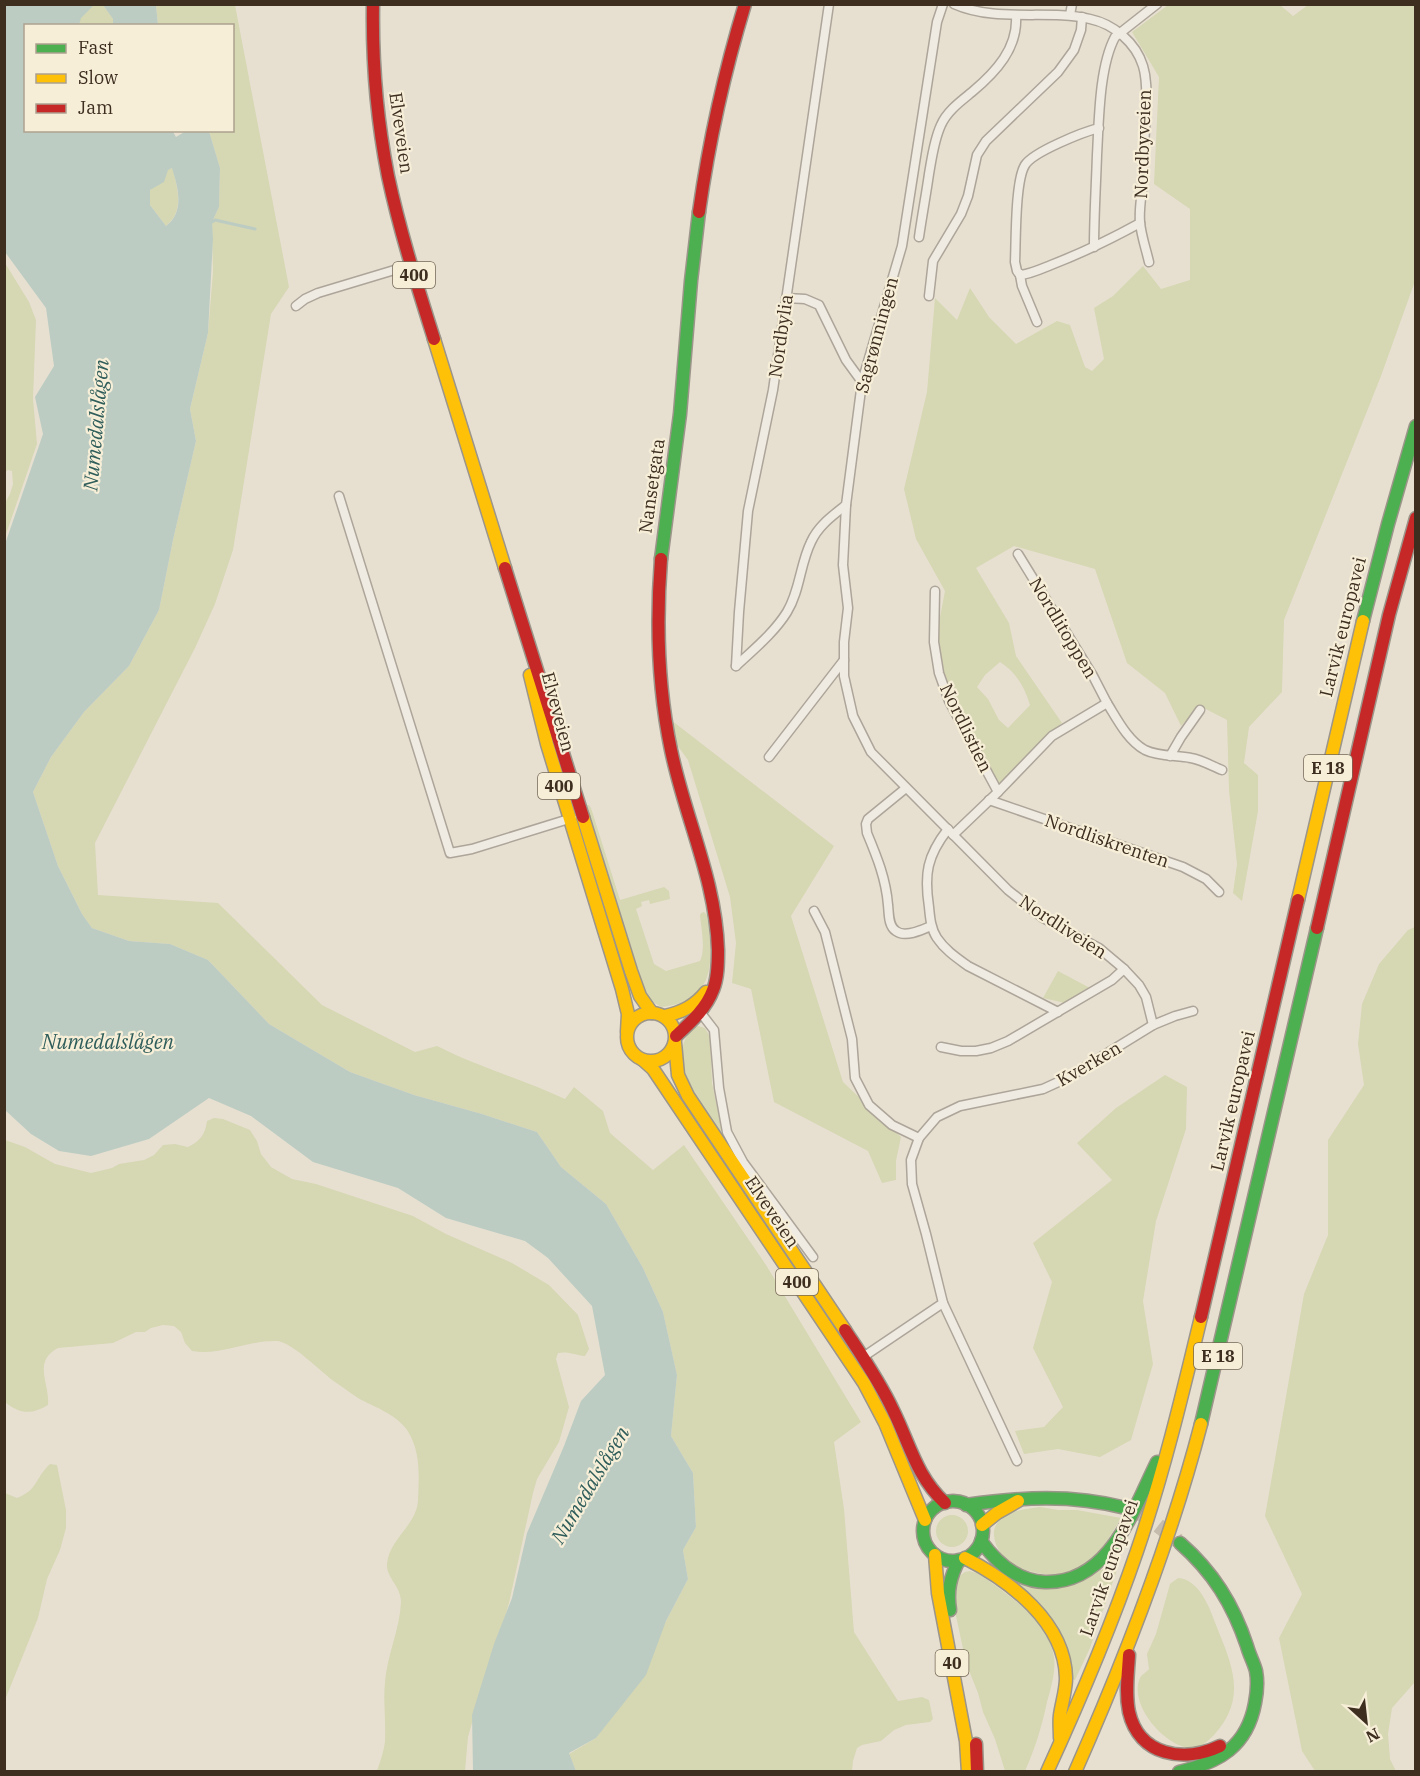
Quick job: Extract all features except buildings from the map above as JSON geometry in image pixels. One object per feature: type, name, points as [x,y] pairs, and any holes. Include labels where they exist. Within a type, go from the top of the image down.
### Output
[{"type":"main road","name":"Elveveien","points":[[373,4],[374,60],[388,176],[411,265],[631,971],[640,996],[652,1013]]},
{"type":"main road","name":"Nansetgata","points":[[675,1040],[698,1009],[717,972],[717,930],[710,888],[675,770],[666,725],[658,647],[659,583],[668,498],[680,419],[700,201],[721,92],[745,4]]},
{"type":"main road","name":"Larvik europavei","points":[[1047,1772],[1115,1611],[1159,1480],[1250,1113],[1366,608],[1416,426]]},
{"type":"main road","name":"E 18","points":[[1075,1772],[1130,1643],[1182,1492],[1220,1349],[1365,711],[1416,518]]},
{"type":"main road","name":"Elveveien","points":[[495,538],[547,744],[622,989],[628,1014],[627,1032]]},
{"type":"main road","points":[[627,1032],[636,1017],[644,1014],[665,1016],[698,1009]]},
{"type":"main road","name":"400","points":[[665,1016],[671,1022],[675,1040]]},
{"type":"main road","name":"400","points":[[627,1032],[628,1045],[632,1052],[643,1060]]},
{"type":"main road","name":"Elveveien","points":[[675,1040],[678,1075],[688,1096],[863,1357],[888,1400],[922,1477],[945,1503]]},
{"type":"main road","points":[[643,1060],[660,1060],[667,1055],[675,1040]]},
{"type":"main road","name":"Elveveien","points":[[643,1060],[664,1084],[864,1383],[889,1432],[925,1520]]},
{"type":"main road","name":"E 18","points":[[981,1541],[1005,1568],[1036,1582],[1059,1582],[1085,1573],[1100,1562],[1124,1527],[1172,1432]]},
{"type":"main road","points":[[966,1505],[1001,1499],[1070,1497],[1126,1508]]},
{"type":"main road","points":[[982,1526],[997,1513],[1023,1498]]},
{"type":"main road","points":[[925,1520],[933,1509],[945,1503],[959,1502],[976,1513],[982,1526],[981,1541],[975,1551],[962,1559],[951,1561],[935,1555]]},
{"type":"main road","name":"400","points":[[925,1520],[923,1535],[929,1550],[935,1555]]},
{"type":"main road","name":"E 18","points":[[1179,1772],[1224,1756],[1241,1740],[1253,1716],[1257,1683],[1256,1672],[1238,1620],[1225,1594],[1199,1559],[1180,1543]]},
{"type":"main road","name":"40","points":[[935,1555],[938,1593],[966,1741],[968,1772]]},
{"type":"main road","name":"E 18","points":[[962,1559],[986,1569],[1028,1603],[1045,1620],[1058,1641],[1063,1653],[1066,1678],[1060,1718],[1060,1745]]},
{"type":"main road","name":"40","points":[[962,1559],[949,1580],[948,1597],[976,1741],[977,1772]]},
{"type":"main road","name":"E 18","points":[[1130,1643],[1128,1689],[1130,1714],[1134,1723],[1143,1737],[1156,1748],[1183,1757],[1201,1755],[1219,1747],[1238,1725],[1243,1715],[1247,1694],[1248,1650]]},
{"type":"street","name":"Nordbylia","points":[[829,4],[773,390],[748,511],[736,666],[768,635],[787,612],[811,542],[825,521],[846,505]]},
{"type":"street","name":"Sagrønningen","points":[[846,505],[862,382],[902,246],[937,22],[943,4]]},
{"type":"street","name":"Nordbyveien","points":[[954,4],[973,11],[1017,16],[1070,15],[1096,20],[1112,28],[1129,42],[1140,58],[1146,83],[1140,223],[1149,262]]},
{"type":"street","points":[[1070,15],[1072,4]]},
{"type":"street","points":[[1094,247],[1099,128],[1105,71],[1111,44],[1115,37],[1157,4]]},
{"type":"street","points":[[919,237],[935,141],[942,122],[963,99],[984,82],[1000,63],[1014,41],[1017,16]]},
{"type":"street","points":[[928,296],[933,261],[961,213],[968,196],[977,154],[986,141],[1058,72],[1074,51],[1081,30],[1082,17]]},
{"type":"street","points":[[1037,322],[1015,262],[1019,181],[1024,166],[1032,158],[1082,132],[1099,128]]},
{"type":"street","points":[[1020,275],[1094,247],[1140,223]]},
{"type":"street","points":[[296,306],[318,292],[411,265]]},
{"type":"street","points":[[786,298],[805,299],[819,305],[846,360],[862,382]]},
{"type":"street","points":[[339,496],[450,853],[472,849],[583,816]]},
{"type":"street","name":"Nordliveien","points":[[846,505],[843,565],[848,608],[844,642],[844,676],[853,716],[871,752],[1008,890],[1050,922],[1099,948],[1124,969],[1146,997],[1153,1025]]},
{"type":"street","name":"Nordlitoppen","points":[[1018,554],[1119,722],[1140,746],[1154,753],[1190,758],[1222,771]]},
{"type":"street","name":"Nordlistien","points":[[935,591],[934,642],[939,673],[949,701],[998,792]]},
{"type":"street","points":[[769,757],[844,660]]},
{"type":"street","points":[[1058,1011],[956,958],[937,938],[932,926],[926,889],[928,862],[939,841],[989,801],[1052,736],[1107,703]]},
{"type":"street","points":[[1170,756],[1200,710]]},
{"type":"street","points":[[906,788],[868,819],[867,832],[885,882],[892,927],[896,932],[903,934],[932,926]]},
{"type":"street","name":"Nordliskrenten","points":[[989,801],[1183,867],[1206,879],[1219,892]]},
{"type":"street","points":[[814,911],[825,932],[852,1039],[855,1078],[869,1105],[892,1125],[919,1138]]},
{"type":"street","points":[[940,1047],[976,1051],[1008,1041],[1112,980],[1124,969]]},
{"type":"street","points":[[698,1009],[714,1030],[719,1088],[727,1132],[733,1146],[813,1257]]},
{"type":"street","name":"Kverken","points":[[1017,1461],[943,1303],[912,1184],[911,1160],[919,1138],[937,1117],[960,1106],[1043,1089],[1077,1073],[1153,1025],[1193,1011]]},
{"type":"street","points":[[863,1357],[943,1303]]},
{"type":"green space","points":[[94,5],[103,5],[113,19],[113,24],[79,24],[80,18]]},
{"type":"green space","points":[[156,5],[235,5],[289,287],[271,314],[233,550],[215,604],[195,648],[95,843],[98,895],[218,903],[322,1005],[415,1052],[437,1046],[565,1099],[574,1087],[603,1111],[610,1133],[653,1170],[684,1145],[766,1265],[861,1422],[834,1442],[844,1509],[854,1632],[898,1701],[922,1697],[929,1700],[933,1719],[930,1722],[906,1725],[894,1730],[881,1741],[857,1748],[852,1771],[576,1771],[569,1754],[596,1738],[612,1715],[688,1579],[683,1550],[696,1527],[693,1473],[671,1436],[677,1375],[663,1312],[643,1268],[606,1204],[561,1167],[537,1132],[414,1095],[350,1072],[269,1024],[208,960],[170,944],[129,941],[92,928],[82,914],[58,866],[33,792],[51,757],[84,712],[129,666],[159,610],[196,441],[190,409],[208,333],[213,272],[212,222],[219,207],[220,168],[209,132],[234,132],[234,24],[158,24]]},
{"type":"green space","points":[[1168,5],[1280,5],[1293,16],[1308,5],[1415,5],[1415,281],[1381,376],[1284,620],[1282,692],[1249,727],[1244,763],[1258,775],[1258,811],[1242,901],[1233,893],[1237,864],[1229,790],[1227,720],[1200,706],[1181,726],[1165,693],[1127,663],[1095,569],[1014,546],[976,568],[1009,623],[1016,656],[1062,723],[998,786],[943,680],[936,638],[945,591],[916,539],[904,489],[927,392],[935,298],[957,320],[970,288],[989,317],[1016,344],[1057,321],[1070,325],[1085,367],[1092,371],[1104,359],[1094,308],[1113,296],[1143,266],[1161,289],[1190,280],[1190,209],[1154,184],[1159,77],[1132,32]],"holes":[[[1000,662],[1019,681],[1030,705],[1008,728],[999,720],[988,699],[977,687],[985,675]]]},
{"type":"green space","points":[[173,168],[178,192],[178,207],[176,214],[166,226],[150,205],[150,189],[163,182],[168,169]]},
{"type":"green space","points":[[5,263],[29,302],[36,320],[33,399],[37,444],[5,537],[5,503],[13,484],[12,471],[8,470],[4,473]]},
{"type":"green space","points":[[671,720],[834,846],[791,916],[843,1082],[901,1137],[896,1161],[896,1180],[882,1183],[868,1151],[774,1102],[751,989],[732,983],[736,943],[730,897],[688,760],[674,741]]},
{"type":"green space","points":[[587,805],[591,808],[620,900],[664,887],[669,891],[670,899],[650,904],[649,900],[641,902],[642,906],[636,909],[654,964],[666,971],[700,961],[703,945],[700,915],[704,912],[707,915],[710,947],[708,975],[702,987],[693,997],[680,1003],[661,1007],[650,1000],[644,991]]},
{"type":"green space","points":[[1415,927],[1415,1682],[1392,1708],[1388,1734],[1390,1759],[1396,1771],[1315,1771],[1302,1751],[1279,1638],[1302,1594],[1265,1516],[1304,1294],[1328,1235],[1328,1140],[1364,1085],[1358,1044],[1362,1004],[1379,964],[1408,930]]},
{"type":"green space","points":[[1058,971],[1090,988],[1065,1003],[1043,998]]},
{"type":"green space","points":[[698,1026],[705,1028],[710,1037],[712,1083],[722,1130],[720,1132],[688,1081],[684,1067],[682,1054],[685,1040],[693,1028]]},
{"type":"green space","points":[[1165,1075],[1187,1087],[1186,1129],[1156,1221],[1143,1301],[1153,1364],[1131,1440],[1100,1457],[1058,1449],[1024,1454],[1015,1431],[1044,1427],[1063,1407],[1033,1348],[1052,1282],[1033,1243],[1112,1180],[1077,1143],[1116,1108]]},
{"type":"green space","points":[[214,1118],[223,1119],[250,1130],[261,1154],[271,1167],[292,1179],[316,1184],[413,1216],[446,1234],[512,1263],[549,1285],[578,1315],[589,1349],[585,1356],[558,1353],[556,1359],[569,1407],[559,1442],[537,1479],[533,1493],[509,1603],[468,1737],[465,1771],[377,1771],[385,1741],[386,1672],[401,1602],[399,1591],[389,1574],[387,1564],[393,1547],[413,1517],[418,1500],[417,1455],[412,1438],[402,1424],[384,1411],[355,1396],[283,1343],[266,1341],[224,1350],[192,1351],[185,1343],[181,1332],[174,1326],[163,1325],[145,1332],[136,1332],[113,1343],[58,1348],[50,1354],[44,1366],[48,1405],[26,1412],[15,1409],[5,1402],[5,1140],[25,1147],[55,1164],[91,1173],[119,1164],[144,1160],[154,1155],[163,1145],[175,1144],[188,1147],[199,1140],[207,1121]]},
{"type":"green space","points":[[50,1464],[57,1465],[66,1510],[66,1528],[60,1550],[47,1579],[38,1618],[5,1700],[5,1493],[17,1498],[24,1495]]},
{"type":"green space","points":[[1040,1507],[1077,1510],[1121,1518],[1102,1547],[1084,1566],[1052,1575],[1014,1565],[997,1547],[994,1533],[996,1525],[1005,1516],[1019,1510]]},
{"type":"green space","points":[[952,1515],[963,1520],[968,1531],[963,1542],[952,1547],[941,1542],[936,1531],[941,1520]]},
{"type":"green space","points":[[1118,1567],[1090,1648],[1075,1680],[1071,1679],[1061,1633],[1046,1612],[1012,1583]]},
{"type":"green space","points":[[970,1571],[979,1574],[1025,1609],[1044,1632],[1054,1657],[1053,1680],[1043,1720],[1025,1771],[1005,1771],[966,1663],[955,1611],[955,1591],[958,1577]]},
{"type":"green space","points":[[1178,1578],[1192,1583],[1207,1603],[1227,1654],[1234,1681],[1231,1708],[1225,1721],[1209,1740],[1195,1748],[1181,1746],[1160,1732],[1151,1722],[1139,1700],[1140,1678],[1149,1669],[1147,1654],[1156,1634],[1170,1584]]},
{"type":"water","name":"Numedalslågen","points":[[5,4],[156,5],[158,24],[113,24],[113,19],[103,5],[94,5],[81,18],[79,24],[24,24],[24,132],[173,132],[176,137],[184,132],[209,132],[220,168],[219,207],[212,222],[208,333],[190,409],[196,441],[159,610],[129,666],[84,712],[51,757],[33,792],[58,866],[82,914],[92,928],[129,941],[170,944],[208,960],[269,1024],[350,1072],[414,1095],[537,1132],[561,1167],[606,1204],[643,1268],[663,1312],[677,1375],[671,1436],[693,1473],[696,1527],[683,1550],[688,1579],[666,1621],[646,1675],[596,1738],[569,1753],[576,1771],[473,1771],[472,1715],[494,1644],[512,1598],[527,1533],[581,1401],[605,1375],[592,1306],[548,1258],[525,1241],[446,1218],[398,1188],[313,1162],[251,1116],[209,1098],[149,1139],[91,1156],[59,1151],[31,1134],[5,1110],[4,547],[43,434],[35,397],[54,366],[46,308],[5,252]],"holes":[[[172,168],[178,191],[176,214],[166,226],[150,205],[150,190],[164,182],[168,170]]]},
{"type":"waterway","points":[[212,222],[215,220],[255,229]]},
{"type":"tunnel","points":[[1139,1513],[1178,1541]]},
{"type":"traffic: fast","points":[[661,559],[680,414],[699,212]]},
{"type":"traffic: fast","points":[[1363,621],[1416,426]]},
{"type":"traffic: fast","points":[[1201,1424],[1317,928]]},
{"type":"traffic: fast","points":[[981,1541],[1008,1569],[1035,1581],[1067,1579],[1087,1571],[1103,1558],[1116,1541],[1139,1501],[1157,1462]]},
{"type":"traffic: fast","points":[[966,1505],[1046,1498],[1086,1500],[1126,1508]]},
{"type":"traffic: fast","points":[[953,1501],[974,1510],[983,1531],[974,1552],[953,1561],[932,1552],[923,1531],[932,1510],[953,1501]]},
{"type":"traffic: fast","points":[[1179,1772],[1219,1757],[1238,1742],[1251,1718],[1257,1683],[1256,1671],[1241,1631],[1221,1590],[1202,1565],[1180,1543]]},
{"type":"traffic: fast","points":[[950,1610],[950,1584],[959,1560]]},
{"type":"traffic: slow","points":[[434,339],[505,568]]},
{"type":"traffic: slow","points":[[1298,900],[1363,621]]},
{"type":"traffic: slow","points":[[530,675],[547,744],[622,989],[628,1014],[627,1032]]},
{"type":"traffic: slow","points":[[583,817],[631,971],[640,996],[652,1013]]},
{"type":"traffic: slow","points":[[665,1016],[688,1008],[706,992]]},
{"type":"traffic: slow","points":[[646,1013],[656,1013],[668,1020],[675,1032],[675,1037],[675,1042],[668,1054],[656,1061],[646,1061],[631,1050],[627,1042],[627,1032],[638,1017],[646,1013]]},
{"type":"traffic: slow","points":[[675,1043],[678,1075],[688,1096],[845,1330]]},
{"type":"traffic: slow","points":[[643,1060],[653,1069],[864,1383],[885,1423],[925,1520]]},
{"type":"traffic: slow","points":[[1047,1772],[1095,1663],[1137,1551],[1164,1464],[1201,1317]]},
{"type":"traffic: slow","points":[[1075,1772],[1111,1687],[1161,1557],[1201,1424]]},
{"type":"traffic: slow","points":[[982,1525],[1018,1501]]},
{"type":"traffic: slow","points":[[935,1555],[938,1593],[966,1741],[968,1772]]},
{"type":"traffic: slow","points":[[965,1558],[1016,1591],[1045,1621],[1056,1639],[1063,1658],[1066,1678],[1060,1718],[1060,1738]]},
{"type":"traffic: jam","points":[[373,4],[376,91],[384,155],[403,238],[434,339]]},
{"type":"traffic: jam","points":[[699,212],[718,107],[745,4]]},
{"type":"traffic: jam","points":[[1317,928],[1389,615],[1416,518]]},
{"type":"traffic: jam","points":[[661,559],[659,655],[663,703],[677,775],[712,899],[718,950],[717,975],[710,997],[697,1015],[676,1036]]},
{"type":"traffic: jam","points":[[505,568],[583,817]]},
{"type":"traffic: jam","points":[[1201,1317],[1298,900]]},
{"type":"traffic: jam","points":[[845,1330],[888,1400],[920,1471],[945,1503]]},
{"type":"traffic: jam","points":[[1129,1655],[1127,1684],[1129,1712],[1134,1727],[1142,1738],[1153,1747],[1178,1754],[1192,1754],[1220,1746]]},
{"type":"traffic: jam","points":[[976,1744],[977,1772]]}]
